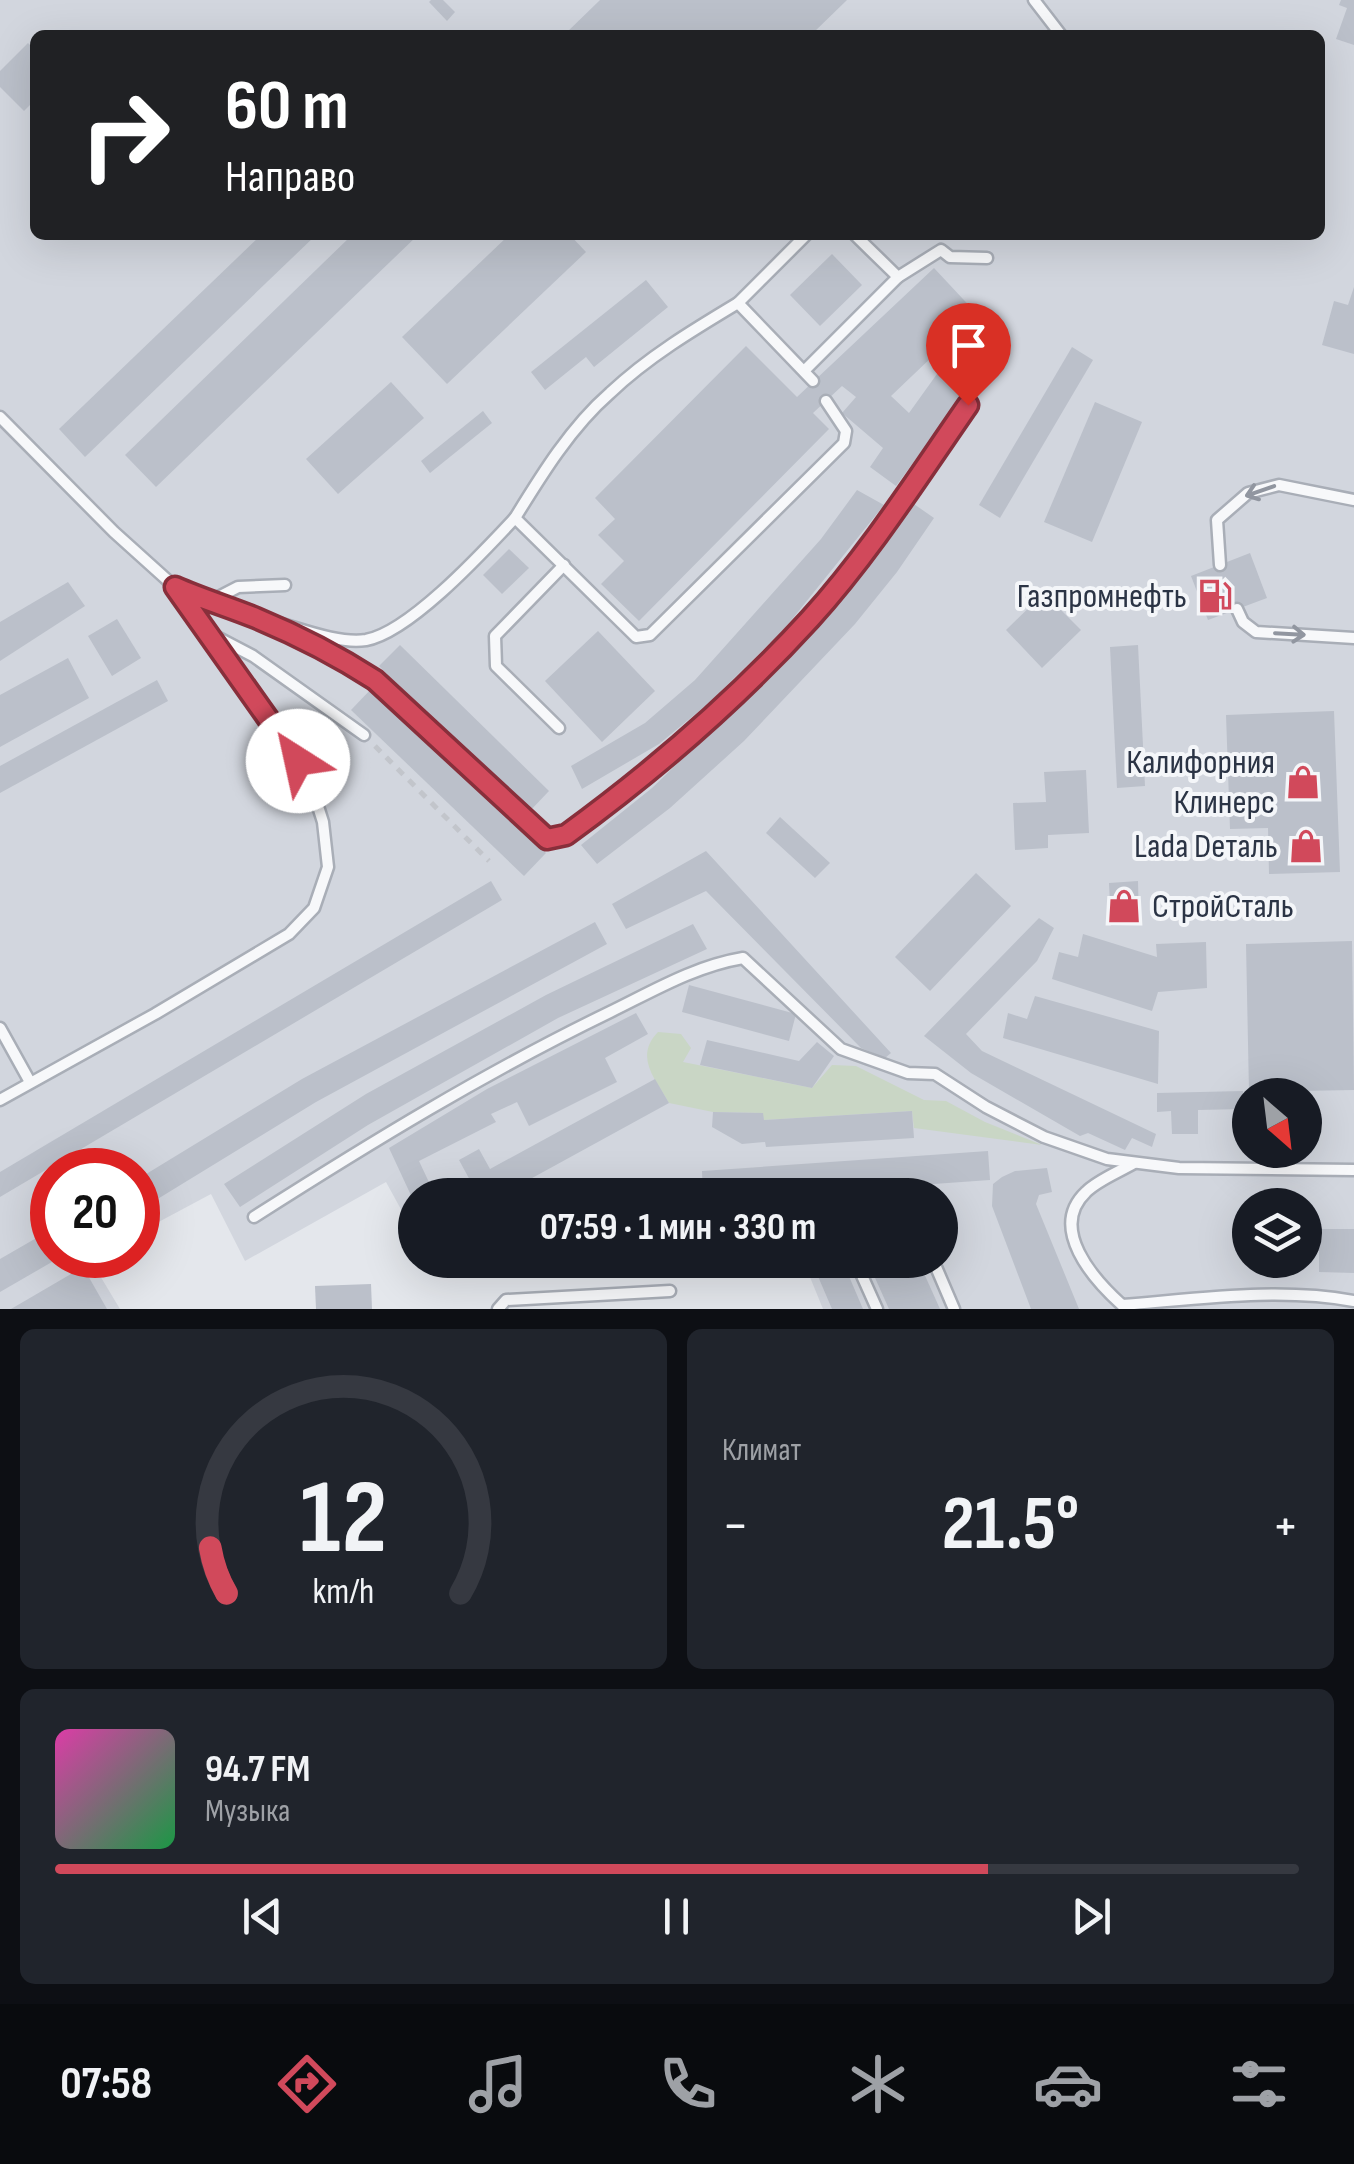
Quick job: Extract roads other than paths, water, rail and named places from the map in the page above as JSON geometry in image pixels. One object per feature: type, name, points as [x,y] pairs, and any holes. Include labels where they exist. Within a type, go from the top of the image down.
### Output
[{"type":"lane","points":[[1034,0],[1057,30]]},
{"type":"lane","points":[[175,587],[255,617],[336,637],[366,640],[406,619],[428,603],[515,518],[544,470],[608,394],[679,338],[738,303],[801,240]]},
{"type":"lane","points":[[859,240],[898,277]]},
{"type":"lane","points":[[806,370],[898,277],[940,250],[950,257],[987,258]]},
{"type":"lane","points":[[738,303],[813,381]]},
{"type":"lane","points":[[515,518],[636,637],[650,635],[844,442],[846,431],[826,401]]},
{"type":"lane","points":[[255,617],[375,680],[547,839],[566,835],[684,744],[811,618],[884,526],[968,405]]},
{"type":"lane","points":[[0,417],[114,532],[175,587],[208,632],[288,743],[308,778],[322,822],[328,867],[314,908],[289,934],[0,1100]]},
{"type":"lane","points":[[1220,565],[1217,520],[1248,493],[1280,485],[1354,500]]},
{"type":"lane","points":[[559,728],[496,666],[496,636],[564,565]]},
{"type":"lane","points":[[208,602],[238,587],[285,585]]},
{"type":"lane","points":[[1238,609],[1243,622],[1256,632],[1354,638]]},
{"type":"lane","points":[[208,632],[253,656],[364,735]]},
{"type":"lane","points":[[254,1216],[388,1132],[552,1040],[713,963],[743,958],[841,1049],[908,1073],[935,1074],[986,1107],[1044,1137],[1108,1159],[1179,1168],[1354,1170]]},
{"type":"lane","points":[[0,1028],[30,1082]]},
{"type":"lane","points":[[1134,1162],[1086,1192],[1072,1212],[1072,1239],[1099,1285],[1122,1305],[1194,1304],[1232,1295],[1327,1296],[1354,1301]]},
{"type":"lane","points":[[862,1278],[877,1309]]},
{"type":"lane","points":[[941,1278],[954,1309]]},
{"type":"lane","points":[[498,1309],[506,1300],[670,1292]]},
{"type":"place","name":"Газпромнефть","points":[[1215,596]]},
{"type":"place","name":"Калифорния Клинерс","points":[[1303,782]]},
{"type":"place","name":"Lada Dеталь","points":[[1306,846]]},
{"type":"place","name":"СтройСталь","points":[[1124,906]]}]
